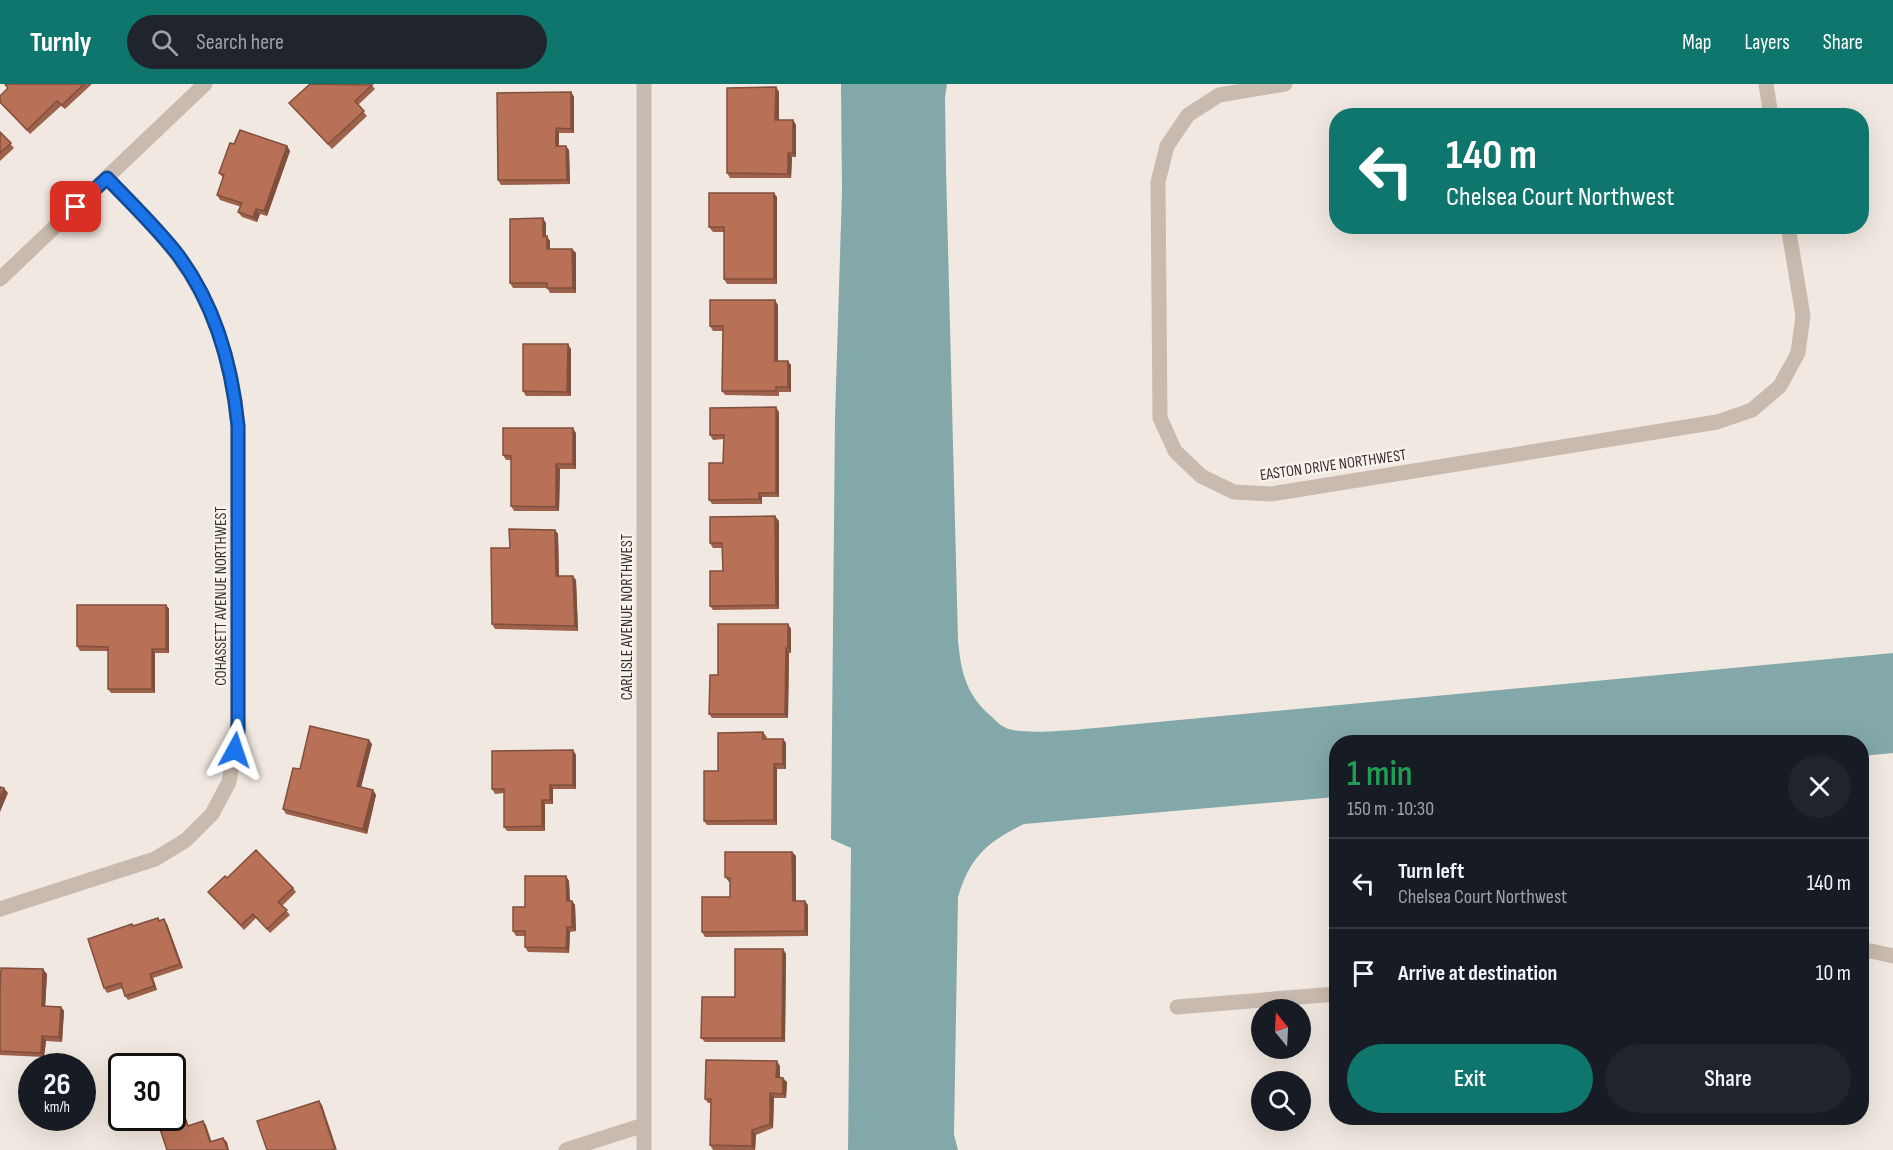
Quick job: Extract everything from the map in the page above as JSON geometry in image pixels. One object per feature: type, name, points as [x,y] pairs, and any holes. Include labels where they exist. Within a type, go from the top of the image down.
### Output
[{"type":"street","points":[[0,279],[205,84]]},
{"type":"street","name":"CARLISLE AVENUE NORTHWEST","points":[[644,84],[644,1150]]},
{"type":"street","name":"EASTON DRIVE NORTHWEST","points":[[1285,84],[1219,95],[1188,115],[1167,146],[1158,182],[1160,418],[1175,451],[1194,470],[1201,476],[1234,492],[1271,494],[1717,422],[1752,410],[1780,386],[1798,353],[1803,316],[1789,234]]},
{"type":"street","points":[[1766,84],[1770,108]]},
{"type":"street","name":"COHASSETT AVENUE NORTHWEST","points":[[0,909],[155,859],[186,840],[212,814],[229,782],[238,733],[238,426],[234,390],[226,354],[198,287],[178,256],[107,178]]},
{"type":"street","points":[[1869,951],[1893,956]]},
{"type":"street","points":[[1178,1007],[1329,995]]},
{"type":"street","points":[[566,1150],[644,1125]]},
{"type":"water","points":[[841,84],[947,84],[945,97],[946,169],[958,640],[966,682],[983,709],[1002,726],[1016,731],[1046,732],[1893,653],[1893,753],[1869,755],[1869,735],[1329,735],[1329,798],[1024,824],[1000,837],[982,852],[968,871],[958,897],[954,1135],[958,1150],[848,1150],[851,848],[831,839],[835,417],[842,191]]},
{"type":"building","points":[[5,84],[84,84],[62,105],[57,101],[27,130],[0,102],[0,96],[8,88]]},
{"type":"building","points":[[310,84],[372,85],[355,101],[364,111],[328,144],[289,103]]},
{"type":"building","points":[[776,87],[775,120],[793,120],[793,153],[788,153],[788,174],[727,173],[727,88]]},
{"type":"building","points":[[571,92],[571,129],[556,128],[556,146],[566,146],[567,180],[498,180],[497,93]]},
{"type":"building","points":[[240,130],[287,146],[264,211],[256,209],[253,217],[238,212],[242,203],[217,195],[224,175],[219,173],[230,143],[234,144]]},
{"type":"building","points":[[0,132],[11,143],[0,153]]},
{"type":"building","points":[[709,193],[774,193],[774,279],[724,279],[724,227],[709,227]]},
{"type":"building","points":[[543,218],[543,237],[547,236],[547,249],[572,249],[573,288],[547,288],[547,283],[510,283],[510,219]]},
{"type":"building","points":[[710,300],[775,300],[775,361],[788,361],[788,387],[776,387],[776,391],[722,391],[723,326],[710,326]]},
{"type":"building","points":[[523,344],[568,344],[567,392],[523,391]]},
{"type":"building","points":[[776,407],[776,493],[759,493],[759,499],[709,500],[709,463],[723,463],[724,435],[710,435],[710,408]]},
{"type":"building","points":[[503,428],[573,428],[573,464],[556,464],[556,507],[511,506],[511,456],[503,455]]},
{"type":"building","points":[[775,516],[776,605],[710,606],[710,571],[723,571],[722,543],[710,543],[710,517]]},
{"type":"building","points":[[509,529],[555,530],[556,576],[573,576],[575,626],[492,624],[491,548],[510,548]]},
{"type":"building","points":[[77,605],[166,605],[166,649],[152,649],[152,689],[108,689],[108,647],[77,646]]},
{"type":"building","points":[[718,624],[788,624],[785,714],[709,714],[710,675],[718,675]]},
{"type":"building","points":[[310,726],[369,740],[357,786],[373,790],[363,829],[283,809],[293,768],[300,769]]},
{"type":"building","points":[[763,732],[763,739],[783,739],[783,764],[774,764],[774,820],[704,821],[704,771],[718,771],[718,733]]},
{"type":"building","points":[[573,750],[573,785],[550,785],[550,800],[542,800],[542,826],[504,827],[504,789],[492,789],[492,751]]},
{"type":"building","points":[[0,787],[4,788],[0,800]]},
{"type":"building","points":[[256,850],[293,888],[278,902],[287,910],[267,929],[253,914],[241,925],[208,892],[225,876],[227,878]]},
{"type":"building","points":[[725,852],[792,852],[793,901],[805,901],[805,931],[702,932],[702,897],[730,897],[730,878],[725,877]]},
{"type":"building","points":[[525,876],[566,876],[567,901],[572,901],[572,927],[567,927],[566,948],[525,947],[525,931],[513,931],[513,907],[525,907]]},
{"type":"building","points":[[158,918],[159,921],[164,919],[180,964],[150,974],[154,986],[125,996],[121,983],[104,988],[88,939]]},
{"type":"building","points":[[735,949],[783,949],[782,1038],[701,1038],[702,997],[735,997]]},
{"type":"building","points":[[1,968],[43,969],[42,1006],[61,1007],[59,1037],[42,1036],[41,1053],[0,1051]]},
{"type":"building","points":[[706,1060],[777,1061],[776,1077],[783,1078],[783,1094],[770,1093],[770,1124],[752,1130],[752,1146],[710,1145],[711,1099],[705,1099]]},
{"type":"building","points":[[319,1101],[335,1149],[267,1150],[257,1121]]},
{"type":"building","points":[[186,1120],[188,1126],[203,1121],[210,1142],[223,1138],[228,1150],[167,1150],[161,1131],[186,1131]]},
{"type":"route","points":[[76,207],[107,178],[178,256],[198,287],[214,320],[226,354],[234,390],[238,426],[238,733],[235,750]]}]
